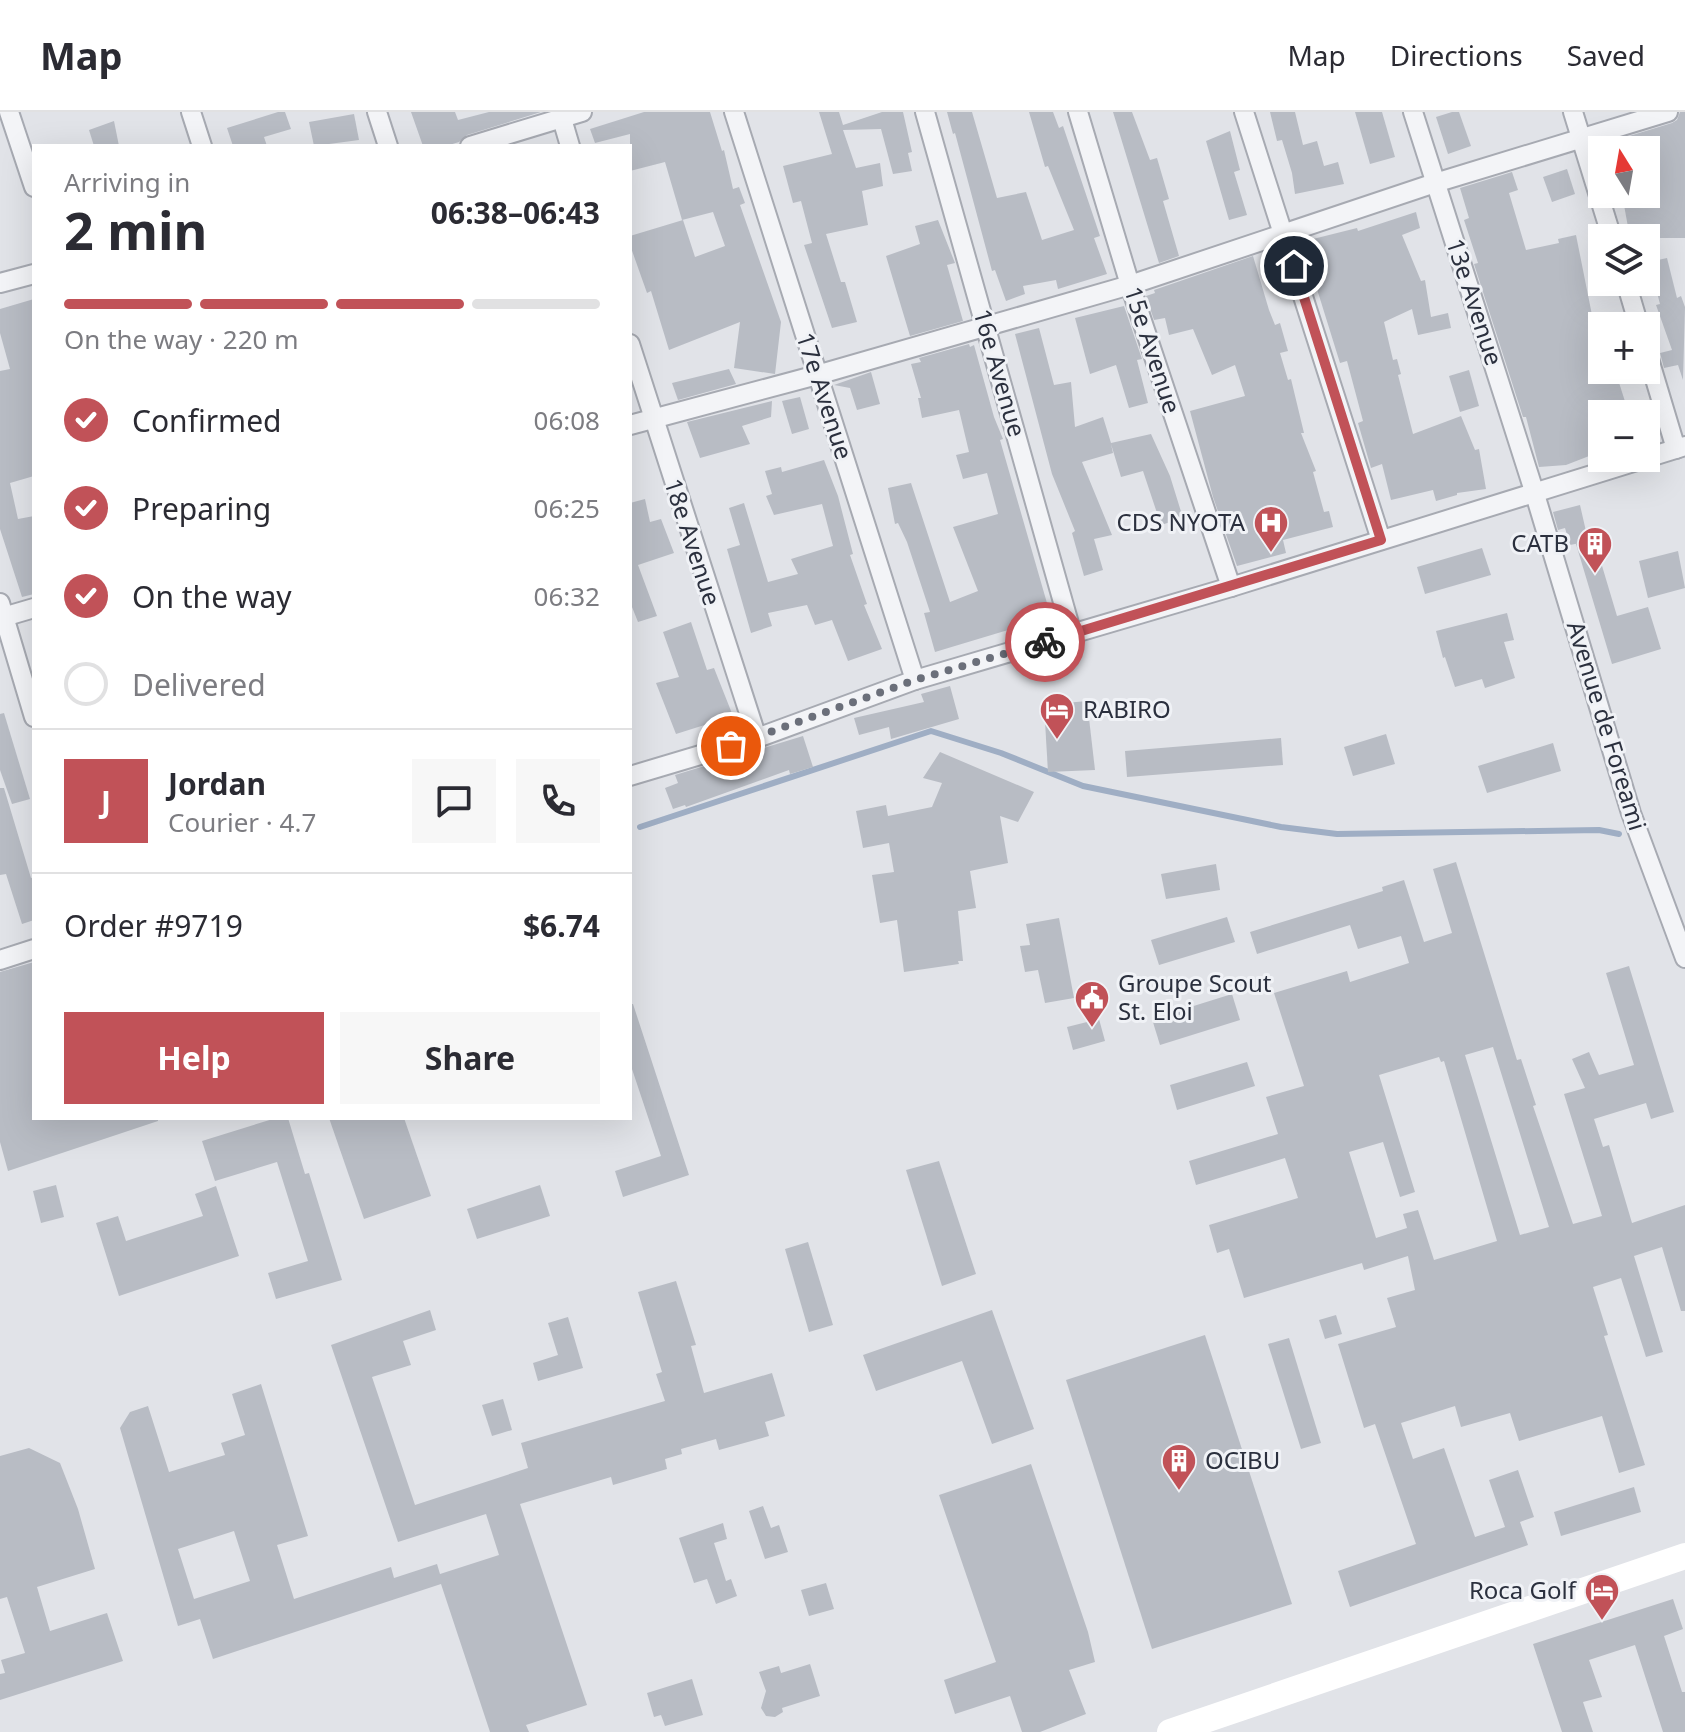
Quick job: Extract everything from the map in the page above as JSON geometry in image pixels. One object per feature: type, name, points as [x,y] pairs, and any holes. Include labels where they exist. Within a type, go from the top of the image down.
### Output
[{"type":"street","points":[[9,112],[32,181]]},
{"type":"street","points":[[191,112],[201,144]]},
{"type":"street","points":[[377,112],[387,144]]},
{"type":"street","points":[[476,144],[561,115],[582,112]]},
{"type":"street","name":"17e Avenue","points":[[734,112],[915,680]]},
{"type":"street","name":"16e Avenue","points":[[925,112],[1072,634]]},
{"type":"street","name":"15e Avenue","points":[[1078,112],[1130,285],[1231,587]]},
{"type":"street","points":[[1244,112],[1381,540]]},
{"type":"street","name":"13e Avenue","points":[[1413,112],[1534,491]]},
{"type":"street","points":[[1573,112],[1608,224]]},
{"type":"street","points":[[632,424],[1130,285],[1435,183],[1668,112]]},
{"type":"street","points":[[561,115],[569,144]]},
{"type":"street","points":[[0,283],[32,275]]},
{"type":"street","name":"18e Avenue","points":[[632,351],[757,738]]},
{"type":"street","points":[[632,775],[757,738],[915,680],[1231,587],[1681,448],[1658,384]]},
{"type":"street","name":"Avenue de Foreami","points":[[1534,491],[1631,813],[1685,958]]},
{"type":"street","points":[[32,608],[1,612],[32,711]]},
{"type":"street","points":[[0,960],[32,950]]},
{"type":"street","points":[[1170,1732],[1685,1556]]},
{"type":"building","points":[[285,112],[291,129],[264,137],[266,144],[232,144],[227,128]]},
{"type":"building","points":[[411,112],[455,112],[458,120],[489,112],[541,112],[467,135],[452,144],[422,144]]},
{"type":"building","points":[[644,112],[710,112],[724,150],[733,189],[739,187],[745,203],[740,205],[781,322],[775,374],[734,368],[740,322],[669,350],[651,291],[647,293],[632,251],[632,235],[683,220],[695,257],[725,246],[713,212],[682,220],[665,162],[632,170],[630,134],[595,143],[590,129]]},
{"type":"building","points":[[819,112],[839,112],[843,125],[882,112],[903,112],[912,152],[908,153],[912,171],[893,174],[881,129],[843,130],[856,168],[880,163],[883,186],[862,191],[868,225],[826,234],[857,322],[832,328],[804,245],[812,243],[801,201],[793,203],[783,166],[832,154]]},
{"type":"building","points":[[947,112],[972,112],[997,198],[1026,192],[1042,240],[1074,230],[1048,166],[1045,167],[1029,112],[1053,112],[1059,128],[1063,126],[1100,236],[1094,238],[1107,274],[1058,289],[1056,280],[1023,286],[1025,294],[1006,301],[995,270],[992,271]]},
{"type":"building","points":[[1113,112],[1132,112],[1150,160],[1157,158],[1169,199],[1163,201],[1179,256],[1159,263]]},
{"type":"building","points":[[1270,112],[1295,112],[1303,145],[1317,141],[1324,166],[1338,162],[1344,184],[1295,194],[1282,140],[1277,141]]},
{"type":"building","points":[[1355,112],[1382,112],[1395,157],[1370,164]]},
{"type":"building","points":[[1459,112],[1471,146],[1448,154],[1436,117]]},
{"type":"building","points":[[1680,112],[1685,112],[1685,238],[1660,238],[1660,224],[1627,224],[1625,208],[1660,208],[1660,136],[1629,136],[1677,120]]},
{"type":"building","points":[[354,114],[359,140],[314,144],[309,122]]},
{"type":"building","points":[[114,121],[119,144],[93,144],[89,130]]},
{"type":"building","points":[[1230,131],[1240,170],[1234,172],[1247,215],[1229,220],[1206,141]]},
{"type":"building","points":[[1567,169],[1575,194],[1552,202],[1543,177]]},
{"type":"building","points":[[1512,172],[1518,190],[1509,193],[1526,250],[1559,243],[1558,239],[1576,235],[1591,312],[1588,312],[1588,384],[1619,384],[1625,400],[1588,400],[1588,456],[1566,465],[1539,467],[1526,417],[1523,417],[1474,264],[1478,263],[1464,220],[1469,218],[1460,188]]},
{"type":"building","points":[[1416,212],[1420,228],[1402,235],[1421,281],[1425,280],[1431,317],[1448,313],[1451,328],[1418,335],[1412,309],[1384,322],[1393,360],[1397,359],[1413,434],[1461,416],[1475,450],[1479,449],[1486,489],[1457,493],[1436,501],[1433,490],[1391,500],[1382,464],[1371,468],[1358,423],[1363,421],[1347,361],[1340,363],[1307,257],[1313,255],[1309,240],[1357,228],[1358,231]]},
{"type":"building","points":[[938,220],[955,263],[947,265],[963,321],[910,336],[886,256],[920,244],[915,226]]},
{"type":"building","points":[[1253,256],[1275,325],[1280,323],[1288,351],[1280,353],[1288,380],[1291,379],[1304,433],[1301,433],[1316,471],[1313,472],[1324,512],[1329,511],[1333,527],[1283,540],[1286,553],[1237,566],[1213,497],[1190,411],[1245,396],[1235,365],[1212,375],[1193,329],[1169,335],[1165,318],[1154,320],[1146,296],[1155,293],[1154,290]]},
{"type":"building","points":[[1667,258],[1677,298],[1681,296],[1685,307],[1683,380],[1678,365],[1664,368],[1660,353],[1672,350],[1656,305],[1660,304],[1660,260]]},
{"type":"building","points":[[32,300],[32,477],[10,483],[18,519],[32,516],[32,594],[22,597],[0,529],[0,371],[10,369],[0,333],[0,309]]},
{"type":"building","points":[[1124,306],[1142,359],[1137,360],[1148,403],[1129,408],[1116,365],[1090,374],[1075,318]]},
{"type":"building","points":[[1039,328],[1054,385],[1071,382],[1075,427],[1103,417],[1111,443],[1151,434],[1170,476],[1183,518],[1161,525],[1143,471],[1121,477],[1111,444],[1113,453],[1082,462],[1112,535],[1094,539],[1103,570],[1084,576],[1072,533],[1075,531],[1052,474],[1015,334]]},
{"type":"building","points":[[969,344],[970,347],[974,345],[1003,439],[1000,440],[1051,617],[935,652],[924,613],[930,612],[907,542],[898,523],[895,524],[888,488],[911,483],[950,602],[978,591],[953,527],[998,514],[987,473],[963,479],[956,455],[969,452],[959,410],[922,418],[918,398],[921,398],[911,364],[921,362],[919,358]]},
{"type":"building","points":[[729,369],[736,384],[678,400],[672,383]]},
{"type":"building","points":[[1469,370],[1479,406],[1460,412],[1449,376]]},
{"type":"building","points":[[871,372],[880,404],[857,410],[850,388],[834,385]]},
{"type":"building","points":[[800,397],[809,429],[792,434],[782,401]]},
{"type":"building","points":[[772,401],[771,417],[742,426],[750,444],[700,458],[687,422]]},
{"type":"building","points":[[824,460],[838,496],[853,554],[850,555],[867,604],[864,605],[882,649],[848,661],[832,620],[815,625],[807,605],[768,613],[772,626],[751,633],[727,549],[740,545],[729,508],[744,503],[768,582],[798,574],[791,559],[833,546],[822,504],[774,515],[766,496],[772,494],[765,471],[781,467],[782,472]]},
{"type":"building","points":[[645,499],[650,522],[661,519],[674,553],[638,565],[657,616],[638,622],[632,607],[632,502]]},
{"type":"building","name":"CATB","points":[[1580,505],[1588,540],[1594,539],[1617,616],[1648,607],[1661,649],[1612,664],[1576,544],[1580,543],[1570,545],[1565,528],[1558,530],[1553,512]]},
{"type":"building","points":[[1482,548],[1491,575],[1425,594],[1417,567]]},
{"type":"building","points":[[1678,551],[1685,588],[1648,598],[1639,561]]},
{"type":"building","points":[[1507,613],[1514,640],[1504,642],[1515,678],[1485,688],[1482,679],[1455,687],[1436,631]]},
{"type":"building","points":[[691,622],[707,670],[714,668],[733,716],[676,734],[656,683],[679,677],[663,632]]},
{"type":"building","points":[[950,686],[959,719],[891,739],[889,727],[859,735],[854,718],[924,702],[921,694]]},
{"type":"building","points":[[1087,701],[1095,770],[1048,772],[1044,705]]},
{"type":"building","points":[[4,713],[30,799],[12,804],[0,770],[0,714]]},
{"type":"building","points":[[1386,734],[1395,764],[1353,776],[1344,747]]},
{"type":"building","points":[[803,736],[813,767],[790,774],[789,770],[673,809],[665,788],[678,783],[675,775]]},
{"type":"building","points":[[1281,738],[1283,765],[1127,777],[1125,751]]},
{"type":"building","points":[[1553,743],[1561,771],[1487,793],[1478,766]]},
{"type":"building","points":[[940,752],[1034,792],[1018,822],[1000,816],[1008,863],[970,871],[976,908],[958,911],[963,961],[904,972],[897,920],[880,923],[872,875],[894,872],[889,843],[863,848],[856,811],[886,805],[888,816],[932,807],[942,783],[923,778]]},
{"type":"building","points":[[0,788],[4,788],[32,878],[32,921],[22,924],[6,874],[0,875]]},
{"type":"building","points":[[1456,862],[1517,1060],[1521,1059],[1536,1105],[1533,1106],[1573,1224],[1602,1216],[1564,1094],[1585,1088],[1572,1059],[1589,1052],[1599,1075],[1634,1065],[1606,973],[1629,966],[1674,1112],[1651,1119],[1646,1103],[1594,1119],[1603,1147],[1609,1145],[1632,1223],[1685,1205],[1685,1311],[1681,1311],[1662,1247],[1634,1256],[1663,1352],[1646,1357],[1621,1278],[1593,1287],[1608,1335],[1604,1336],[1645,1465],[1619,1473],[1602,1416],[1519,1441],[1510,1413],[1461,1427],[1455,1406],[1401,1423],[1413,1459],[1444,1448],[1475,1537],[1505,1527],[1489,1480],[1518,1470],[1534,1517],[1520,1522],[1528,1545],[1350,1607],[1338,1571],[1416,1544],[1375,1424],[1364,1428],[1338,1344],[1396,1327],[1387,1298],[1415,1290],[1408,1256],[1364,1270],[1362,1263],[1244,1298],[1229,1249],[1217,1253],[1209,1225],[1298,1198],[1285,1158],[1196,1185],[1189,1161],[1278,1134],[1266,1097],[1304,1086],[1274,993],[1347,971],[1350,982],[1409,963],[1401,936],[1358,949],[1350,925],[1257,954],[1250,932],[1383,891],[1382,887],[1404,880],[1424,942],[1452,933],[1433,869]],"holes":[[[1493,1047],[1549,1227],[1520,1235],[1465,1055]],[[1439,1057],[1441,1062],[1444,1061],[1497,1241],[1434,1260],[1418,1210],[1403,1214],[1407,1228],[1376,1238],[1349,1152],[1383,1142],[1400,1197],[1415,1192],[1379,1075]]]},
{"type":"building","points":[[1216,864],[1220,890],[1166,899],[1161,874]]},
{"type":"building","points":[[1227,917],[1235,942],[1159,965],[1151,940]]},
{"type":"building","points":[[1059,918],[1074,998],[1045,1003],[1038,970],[1025,972],[1020,946],[1030,945],[1026,924]]},
{"type":"building","points":[[32,963],[32,1120],[158,1121],[8,1171],[0,1142],[0,972]]},
{"type":"building","points":[[1232,994],[1240,1020],[1160,1045],[1152,1019]]},
{"type":"building","points":[[632,1004],[689,1175],[623,1197],[615,1171],[661,1156],[632,1069]]},
{"type":"building","points":[[1099,1019],[1105,1041],[1073,1050],[1067,1027]]},
{"type":"building","points":[[1247,1062],[1255,1086],[1177,1110],[1170,1085]]},
{"type":"building","points":[[270,1120],[289,1120],[305,1174],[309,1173],[342,1280],[276,1299],[268,1273],[308,1261],[277,1162],[215,1181],[202,1141]]},
{"type":"building","points":[[330,1120],[405,1120],[431,1196],[364,1219]]},
{"type":"building","points":[[939,1161],[976,1274],[942,1286],[906,1170]]},
{"type":"building","points":[[56,1185],[64,1217],[41,1223],[33,1191]]},
{"type":"building","points":[[540,1185],[550,1216],[477,1239],[467,1209]]},
{"type":"building","points":[[216,1186],[239,1256],[119,1296],[96,1223],[118,1216],[126,1241],[203,1216],[195,1194]]},
{"type":"building","points":[[808,1242],[833,1325],[809,1332],[785,1249]]},
{"type":"building","points":[[676,1281],[696,1345],[691,1346],[704,1393],[772,1373],[785,1416],[765,1422],[769,1436],[719,1450],[716,1439],[681,1449],[682,1454],[665,1459],[667,1469],[613,1485],[611,1477],[520,1504],[587,1705],[526,1725],[529,1732],[490,1732],[441,1584],[213,1659],[200,1619],[178,1626],[120,1428],[130,1412],[148,1406],[169,1472],[225,1455],[221,1443],[245,1435],[232,1394],[261,1384],[308,1536],[277,1545],[294,1599],[391,1567],[394,1578],[437,1564],[440,1574],[499,1555],[486,1514],[398,1542],[331,1345],[430,1310],[436,1330],[403,1341],[411,1365],[372,1377],[415,1505],[528,1468],[521,1443],[665,1401],[656,1374],[662,1372],[638,1292]],"holes":[[[234,1531],[250,1581],[194,1599],[178,1549]]]},
{"type":"building","points":[[992,1310],[1034,1429],[992,1444],[962,1361],[876,1391],[863,1355]]},
{"type":"building","points":[[1336,1315],[1342,1334],[1325,1339],[1319,1320]]},
{"type":"building","points":[[568,1317],[583,1368],[538,1381],[533,1363],[558,1355],[548,1323]]},
{"type":"building","name":"OCIBU","points":[[1205,1335],[1292,1604],[1152,1649],[1066,1380]]},
{"type":"building","points":[[1289,1338],[1321,1443],[1301,1449],[1268,1344]]},
{"type":"building","points":[[503,1399],[512,1430],[492,1436],[482,1405]]},
{"type":"building","points":[[29,1448],[60,1463],[78,1509],[95,1569],[37,1587],[50,1631],[107,1613],[123,1661],[0,1700],[0,1674],[5,1673],[1,1660],[25,1653],[7,1597],[0,1599],[0,1456]]},
{"type":"building","points":[[1031,1464],[1088,1632],[1095,1662],[1069,1670],[1086,1714],[1040,1732],[1022,1732],[1010,1696],[955,1714],[944,1680],[996,1662],[939,1495]]},
{"type":"building","points":[[1634,1487],[1641,1512],[1561,1536],[1554,1512]]},
{"type":"building","points":[[763,1506],[771,1528],[779,1525],[788,1552],[765,1559],[749,1511]]},
{"type":"building","points":[[723,1523],[727,1539],[714,1543],[726,1581],[731,1579],[737,1596],[716,1604],[707,1579],[694,1583],[679,1538]]},
{"type":"building","points":[[826,1583],[834,1609],[809,1616],[801,1590]]},
{"type":"building","points":[[1673,1599],[1683,1629],[1664,1636],[1682,1692],[1685,1692],[1685,1732],[1663,1732],[1635,1645],[1589,1660],[1602,1697],[1583,1702],[1593,1732],[1562,1732],[1533,1644]]},
{"type":"building","points":[[810,1664],[820,1696],[782,1708],[783,1712],[775,1717],[766,1716],[761,1708],[766,1691],[759,1672],[779,1666],[781,1673]]},
{"type":"building","points":[[692,1679],[703,1715],[665,1726],[661,1715],[654,1717],[647,1693]]},
{"type":"waterway","points":[[640,827],[931,731],[1001,753],[1083,786],[1281,827],[1337,834],[1599,830],[1619,834]]},
{"type":"way so far","points":[[731,746],[915,680],[1045,642]]},
{"type":"place","name":"CDS NYOTA","points":[[1271,554]]},
{"type":"place","name":"CATB","points":[[1595,575]]},
{"type":"place","name":"RABIRO","points":[[1057,741]]},
{"type":"place","name":"Groupe Scout St. Eloi","points":[[1092,1029]]},
{"type":"place","name":"OCIBU","points":[[1179,1492]]},
{"type":"place","name":"Roca Golf","points":[[1602,1622]]},
{"type":"route","points":[[1045,642],[1381,540],[1294,266]]}]
